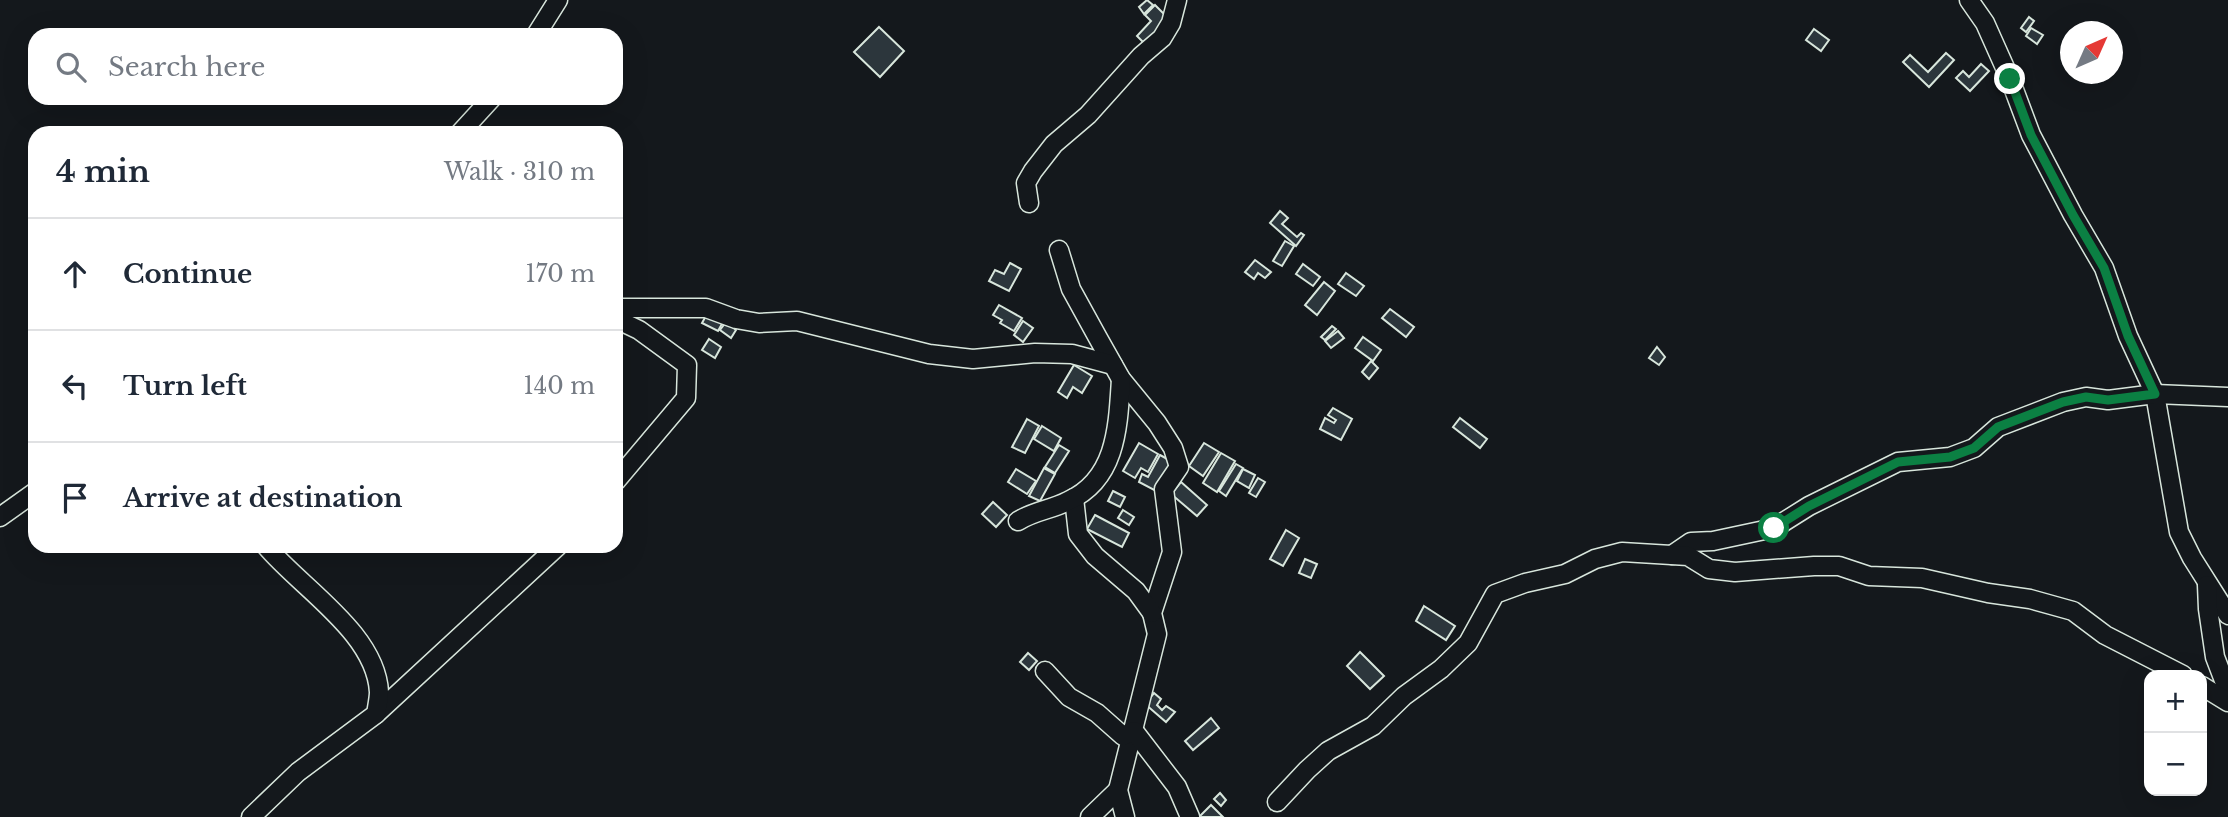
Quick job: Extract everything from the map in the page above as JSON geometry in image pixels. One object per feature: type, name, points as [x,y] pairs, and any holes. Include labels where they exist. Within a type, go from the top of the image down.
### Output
[{"type":"street","points":[[540,28],[558,0]]},
{"type":"street","points":[[1029,203],[1026,183],[1033,171],[1054,144],[1088,115],[1162,38],[1171,23],[1177,0]]},
{"type":"street","points":[[1969,0],[1985,23],[2031,135],[2104,268],[2128,336],[2155,394],[2179,532],[2228,615]]},
{"type":"street","points":[[466,126],[486,105]]},
{"type":"street","points":[[1059,250],[1071,289],[1117,372],[1173,448],[1179,467],[1164,489],[1172,552],[1152,613]]},
{"type":"street","points":[[623,307],[706,308],[736,319],[759,323],[797,321],[929,354],[973,359],[1035,353],[1072,354],[1117,372]]},
{"type":"street","points":[[623,322],[639,330],[687,365],[686,398],[623,473]]},
{"type":"street","points":[[1018,521],[1032,512],[1067,502],[1086,491],[1100,477],[1112,452],[1117,372]]},
{"type":"street","points":[[1672,555],[1692,542],[1713,541],[1774,528],[1809,506],[1898,462],[1950,457],[1974,448],[1998,427],[2063,402],[2086,397],[2108,400],[2155,394],[2228,397]]},
{"type":"street","points":[[0,517],[28,497]]},
{"type":"street","points":[[1074,498],[1078,534],[1095,556],[1136,591],[1152,613],[1157,634],[1118,790],[1125,817]]},
{"type":"street","points":[[1277,802],[1328,751],[1373,726],[1404,696],[1468,643],[1494,594],[1565,573],[1595,559],[1622,552],[1688,556],[1709,569],[1735,572],[1839,566],[1870,576],[1922,578],[1988,593],[2030,598],[2073,611],[2105,635],[2173,670]]},
{"type":"street","points":[[273,553],[345,623],[373,664],[379,693],[376,713]]},
{"type":"street","points":[[251,817],[298,772],[376,713],[550,553]]},
{"type":"street","points":[[2207,581],[2215,657],[2228,691]]},
{"type":"street","points":[[1045,671],[1069,697],[1097,713],[1123,736],[1134,732]]},
{"type":"street","points":[[2207,689],[2228,702]]},
{"type":"street","points":[[1134,732],[1177,787],[1190,817]]},
{"type":"street","points":[[1090,817],[1118,790]]},
{"type":"building","points":[[1147,0],[1153,5],[1144,14],[1139,7]]},
{"type":"building","points":[[1155,5],[1169,19],[1145,44],[1137,36],[1151,21],[1145,15]]},
{"type":"building","points":[[2029,17],[2034,21],[2026,32],[2021,28]]},
{"type":"building","points":[[879,27],[904,51],[880,77],[854,52]]},
{"type":"building","points":[[2031,28],[2043,35],[2037,44],[2026,36]]},
{"type":"building","points":[[1814,29],[1829,40],[1821,51],[1806,40]]},
{"type":"building","points":[[1946,53],[1954,60],[1929,87],[1903,62],[1910,55],[1928,72]]},
{"type":"building","points":[[1981,64],[1989,71],[1970,91],[1956,78],[1963,71],[1969,77]]},
{"type":"building","points":[[1280,211],[1288,218],[1282,224],[1297,237],[1301,233],[1304,235],[1296,246],[1270,223]]},
{"type":"building","points":[[1285,241],[1294,246],[1282,266],[1273,261]]},
{"type":"building","points":[[1255,260],[1271,272],[1265,278],[1258,273],[1254,279],[1245,272]]},
{"type":"building","points":[[1010,263],[1021,269],[1009,291],[989,281],[995,270],[1004,274]]},
{"type":"building","points":[[1303,264],[1320,277],[1313,286],[1296,274]]},
{"type":"building","points":[[1346,273],[1364,286],[1356,296],[1338,284]]},
{"type":"building","points":[[1324,282],[1335,291],[1317,315],[1305,305]]},
{"type":"building","points":[[999,305],[1022,318],[1014,331],[1000,323],[1002,320],[993,315]]},
{"type":"building","points":[[1390,309],[1414,327],[1406,337],[1382,318]]},
{"type":"building","points":[[707,314],[723,322],[718,331],[702,323]]},
{"type":"building","points":[[1023,321],[1033,328],[1023,342],[1014,335]]},
{"type":"building","points":[[726,322],[736,330],[731,338],[720,330]]},
{"type":"building","points":[[1332,326],[1336,329],[1325,340],[1321,337]]},
{"type":"building","points":[[1338,331],[1344,338],[1331,348],[1325,341]]},
{"type":"building","points":[[1363,337],[1381,350],[1373,361],[1355,348]]},
{"type":"building","points":[[709,339],[721,347],[715,358],[702,350]]},
{"type":"building","points":[[1657,347],[1665,357],[1659,365],[1649,358]]},
{"type":"building","points":[[1371,361],[1378,368],[1369,379],[1362,372]]},
{"type":"building","points":[[1074,365],[1092,376],[1082,393],[1073,387],[1067,398],[1058,392]]},
{"type":"building","points":[[1333,408],[1352,419],[1341,440],[1320,429],[1325,418],[1334,423],[1336,420],[1328,415]]},
{"type":"building","points":[[1460,418],[1487,439],[1480,448],[1453,427]]},
{"type":"building","points":[[1027,419],[1039,426],[1025,453],[1012,447]]},
{"type":"building","points":[[1042,426],[1061,438],[1054,451],[1034,439]]},
{"type":"building","points":[[1139,443],[1158,454],[1148,472],[1141,468],[1135,478],[1123,471]]},
{"type":"building","points":[[1204,443],[1219,452],[1203,476],[1189,466]]},
{"type":"building","points":[[1059,445],[1069,451],[1055,473],[1045,467]]},
{"type":"building","points":[[1221,453],[1235,461],[1217,492],[1203,483]]},
{"type":"building","points":[[1160,455],[1171,461],[1156,491],[1139,482],[1142,474],[1148,477]]},
{"type":"building","points":[[1236,464],[1243,468],[1226,496],[1219,491]]},
{"type":"building","points":[[1044,468],[1055,474],[1040,501],[1029,496]]},
{"type":"building","points":[[1016,469],[1036,481],[1027,494],[1008,482]]},
{"type":"building","points":[[1243,469],[1255,475],[1249,488],[1237,481]]},
{"type":"building","points":[[1258,478],[1265,482],[1256,497],[1249,493]]},
{"type":"building","points":[[1181,482],[1207,505],[1197,516],[1171,494]]},
{"type":"building","points":[[1113,491],[1125,497],[1120,507],[1108,501]]},
{"type":"building","points":[[993,502],[1007,515],[996,527],[982,514]]},
{"type":"building","points":[[1123,510],[1134,517],[1129,525],[1118,518]]},
{"type":"building","points":[[1095,515],[1129,533],[1122,547],[1087,529]]},
{"type":"building","points":[[1286,530],[1299,538],[1283,566],[1270,559]]},
{"type":"building","points":[[1305,559],[1317,564],[1311,578],[1299,573]]},
{"type":"building","points":[[1424,606],[1455,626],[1446,640],[1416,621]]},
{"type":"building","points":[[1360,652],[1384,676],[1370,689],[1347,666]]},
{"type":"building","points":[[1028,653],[1037,661],[1029,670],[1020,662]]},
{"type":"building","points":[[1154,693],[1161,699],[1157,705],[1162,710],[1166,706],[1175,712],[1166,722],[1145,704]]},
{"type":"building","points":[[1211,718],[1219,728],[1193,750],[1185,741]]},
{"type":"building","points":[[1220,793],[1226,800],[1221,806],[1214,799]]},
{"type":"building","points":[[1211,805],[1223,817],[1199,817]]},
{"type":"route","points":[[1774,528],[1809,506],[1898,462],[1950,457],[1974,448],[1998,427],[2063,402],[2086,397],[2108,400],[2155,394],[2128,336],[2104,268],[2031,135],[2010,79]]}]
